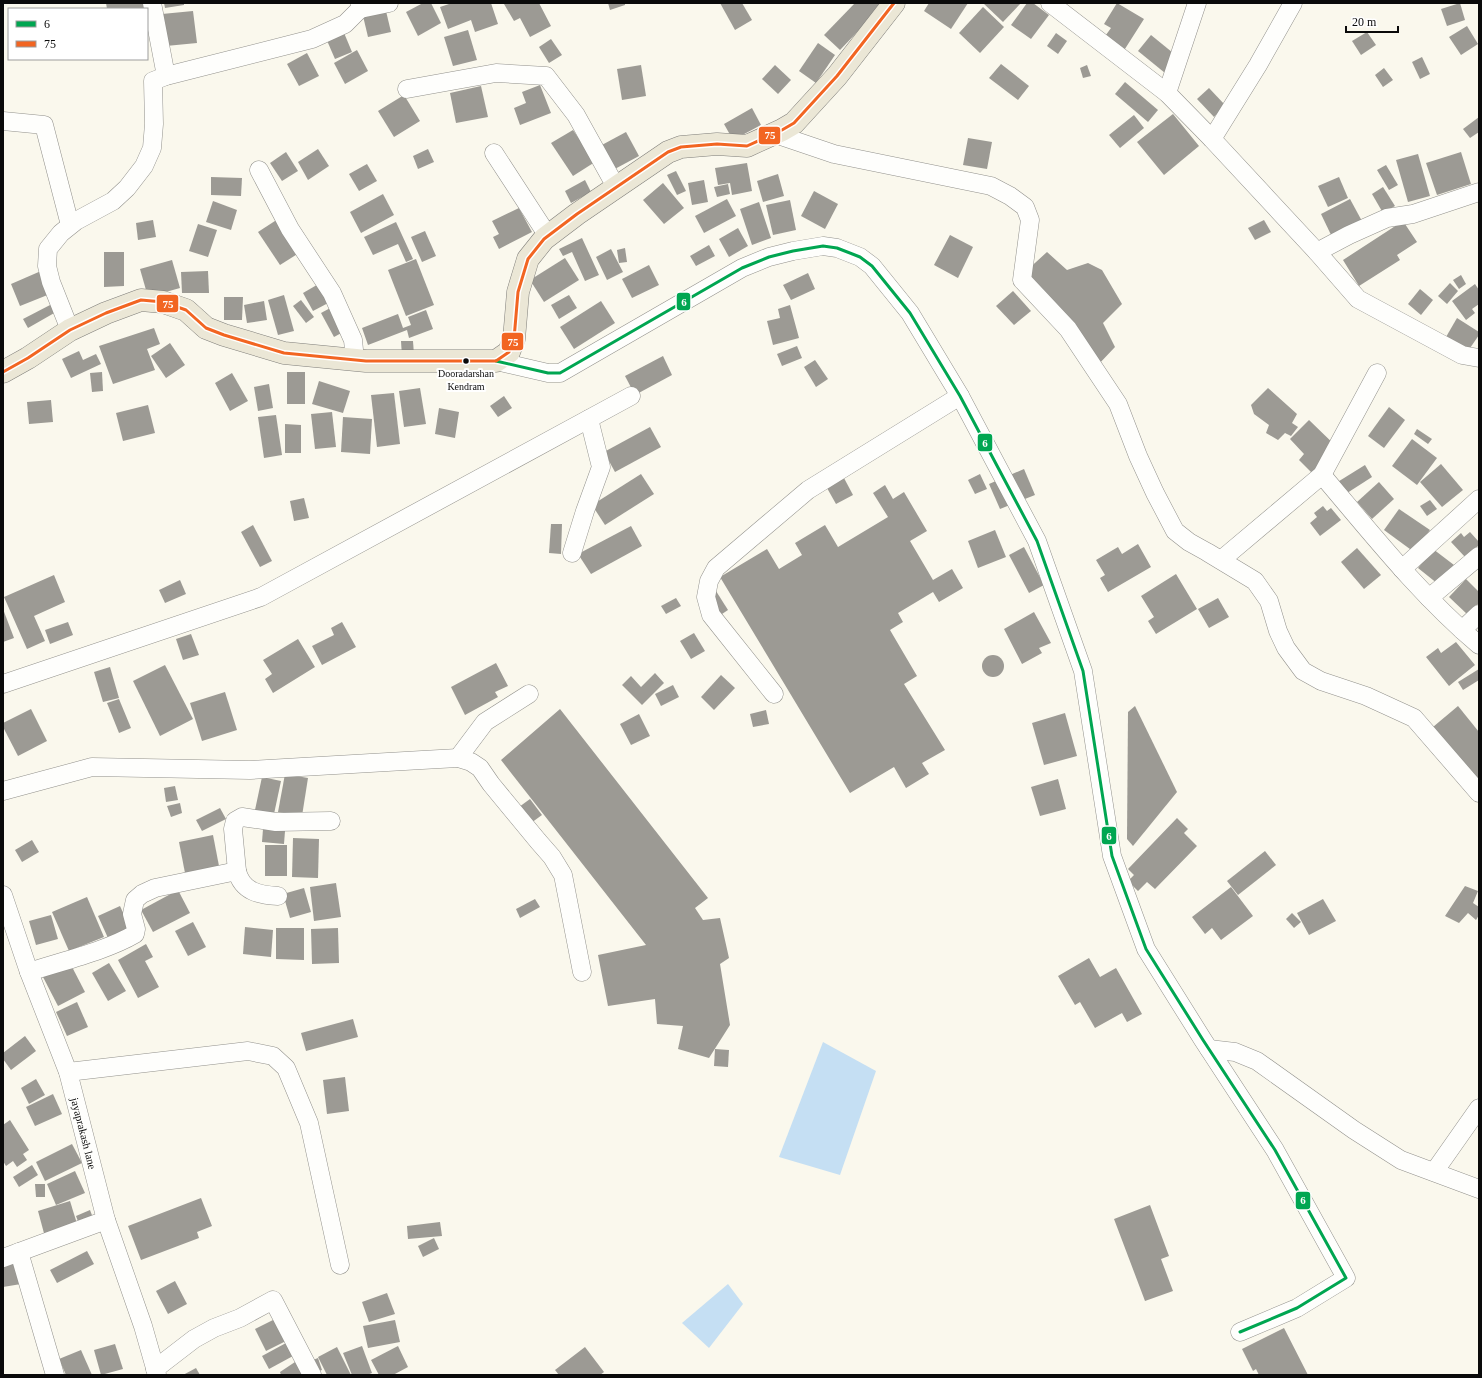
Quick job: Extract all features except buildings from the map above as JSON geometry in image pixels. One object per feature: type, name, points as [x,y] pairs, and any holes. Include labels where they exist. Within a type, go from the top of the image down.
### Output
[{"type":"main road","points":[[3,372],[28,358],[70,330],[106,313],[141,300],[163,302],[186,310],[206,328],[284,353],[366,361],[496,360],[509,352],[514,339],[518,292],[528,259],[544,239],[616,187],[668,152],[681,147],[717,144],[747,146],[775,134],[794,122],[837,76],[894,3]]},
{"type":"street","points":[[152,3],[166,76]]},
{"type":"street","points":[[70,330],[51,282],[47,266],[48,249],[61,233],[70,225],[94,210],[113,201],[127,188],[144,166],[152,148],[154,124],[153,81],[166,76],[312,39],[345,24],[360,6],[389,3]]},
{"type":"street","points":[[1050,3],[1167,93],[1317,252],[1358,299],[1462,354],[1479,358]]},
{"type":"street","points":[[1167,93],[1197,3]]},
{"type":"street","points":[[1212,139],[1258,65],[1293,3]]},
{"type":"street","points":[[407,89],[496,73],[546,76],[576,115],[616,187]]},
{"type":"street","points":[[3,122],[44,125],[70,225]]},
{"type":"street","points":[[775,134],[834,154],[991,186],[1025,207],[1030,220],[1022,280],[1068,330],[1118,404],[1138,456],[1155,494],[1175,531],[1189,542],[1255,581],[1270,601],[1278,631],[1286,648],[1303,671],[1321,681],[1366,696],[1414,718],[1479,793]]},
{"type":"street","points":[[494,153],[548,236]]},
{"type":"street","points":[[259,170],[290,229],[332,293],[354,340],[355,360]]},
{"type":"street","points":[[1317,252],[1386,218],[1413,214],[1479,192]]},
{"type":"street","points":[[496,360],[548,373],[560,373],[742,268],[769,257],[823,246],[837,248],[848,252],[860,257],[872,266],[910,313],[960,396],[1037,541],[1083,671],[1112,856],[1146,949],[1274,1150],[1346,1278],[1298,1308],[1240,1332]]},
{"type":"street","points":[[1221,560],[1322,475],[1377,373]]},
{"type":"street","points":[[3,684],[261,597],[631,396]]},
{"type":"street","points":[[774,694],[711,615],[706,597],[709,581],[716,568],[808,490],[960,396]]},
{"type":"street","points":[[572,554],[585,511],[601,467],[588,419]]},
{"type":"street","points":[[1322,475],[1402,569],[1429,598],[1479,645]]},
{"type":"street","points":[[1402,569],[1479,499]]},
{"type":"street","points":[[1429,598],[1479,556]]},
{"type":"street","points":[[1462,630],[1479,614]]},
{"type":"street","points":[[458,758],[484,722],[529,694]]},
{"type":"street","points":[[3,791],[92,768],[250,770],[458,758],[471,762],[480,768],[500,795],[552,857],[562,875],[582,972]]},
{"type":"street","points":[[278,896],[260,895],[245,886],[237,871],[233,829],[235,821],[242,817],[276,822],[331,821]]},
{"type":"street","points":[[29,972],[95,950],[135,934],[136,928],[132,914],[136,900],[142,894],[155,888],[237,871]]},
{"type":"street","name":"jayaprakash lane","points":[[3,895],[29,972],[68,1072],[106,1220],[143,1326],[156,1372]]},
{"type":"street","points":[[1209,1049],[1235,1052],[1257,1061],[1354,1130],[1401,1160],[1479,1189]]},
{"type":"street","points":[[68,1072],[248,1051],[273,1056],[286,1068],[309,1123],[340,1265]]},
{"type":"street","points":[[1434,1172],[1479,1108]]},
{"type":"street","points":[[55,1375],[11,1255],[106,1220]]},
{"type":"street","points":[[156,1372],[194,1339],[214,1328],[240,1318],[272,1300],[312,1375]]},
{"type":"water","points":[[823,1042],[876,1071],[840,1175],[779,1157]]},
{"type":"water","points":[[728,1284],[743,1304],[709,1348],[682,1323]]},
{"type":"transit line","name":"75","points":[[3,372],[28,358],[70,330],[106,313],[141,300],[163,302],[186,310],[206,328],[284,353],[366,361],[496,361],[509,352],[514,339],[518,292],[528,259],[544,239],[577,214],[668,152],[681,147],[717,144],[747,146],[794,123],[837,76],[894,3]]},
{"type":"transit line","name":"6","points":[[496,361],[548,373],[560,373],[742,268],[769,257],[823,246],[837,248],[860,257],[872,266],[910,313],[960,396],[1037,541],[1083,671],[1112,856],[1146,949],[1275,1150],[1346,1278],[1297,1308],[1240,1332]]},
{"type":"place","name":"Dooradarshan Kendram","points":[[466,361]]}]
